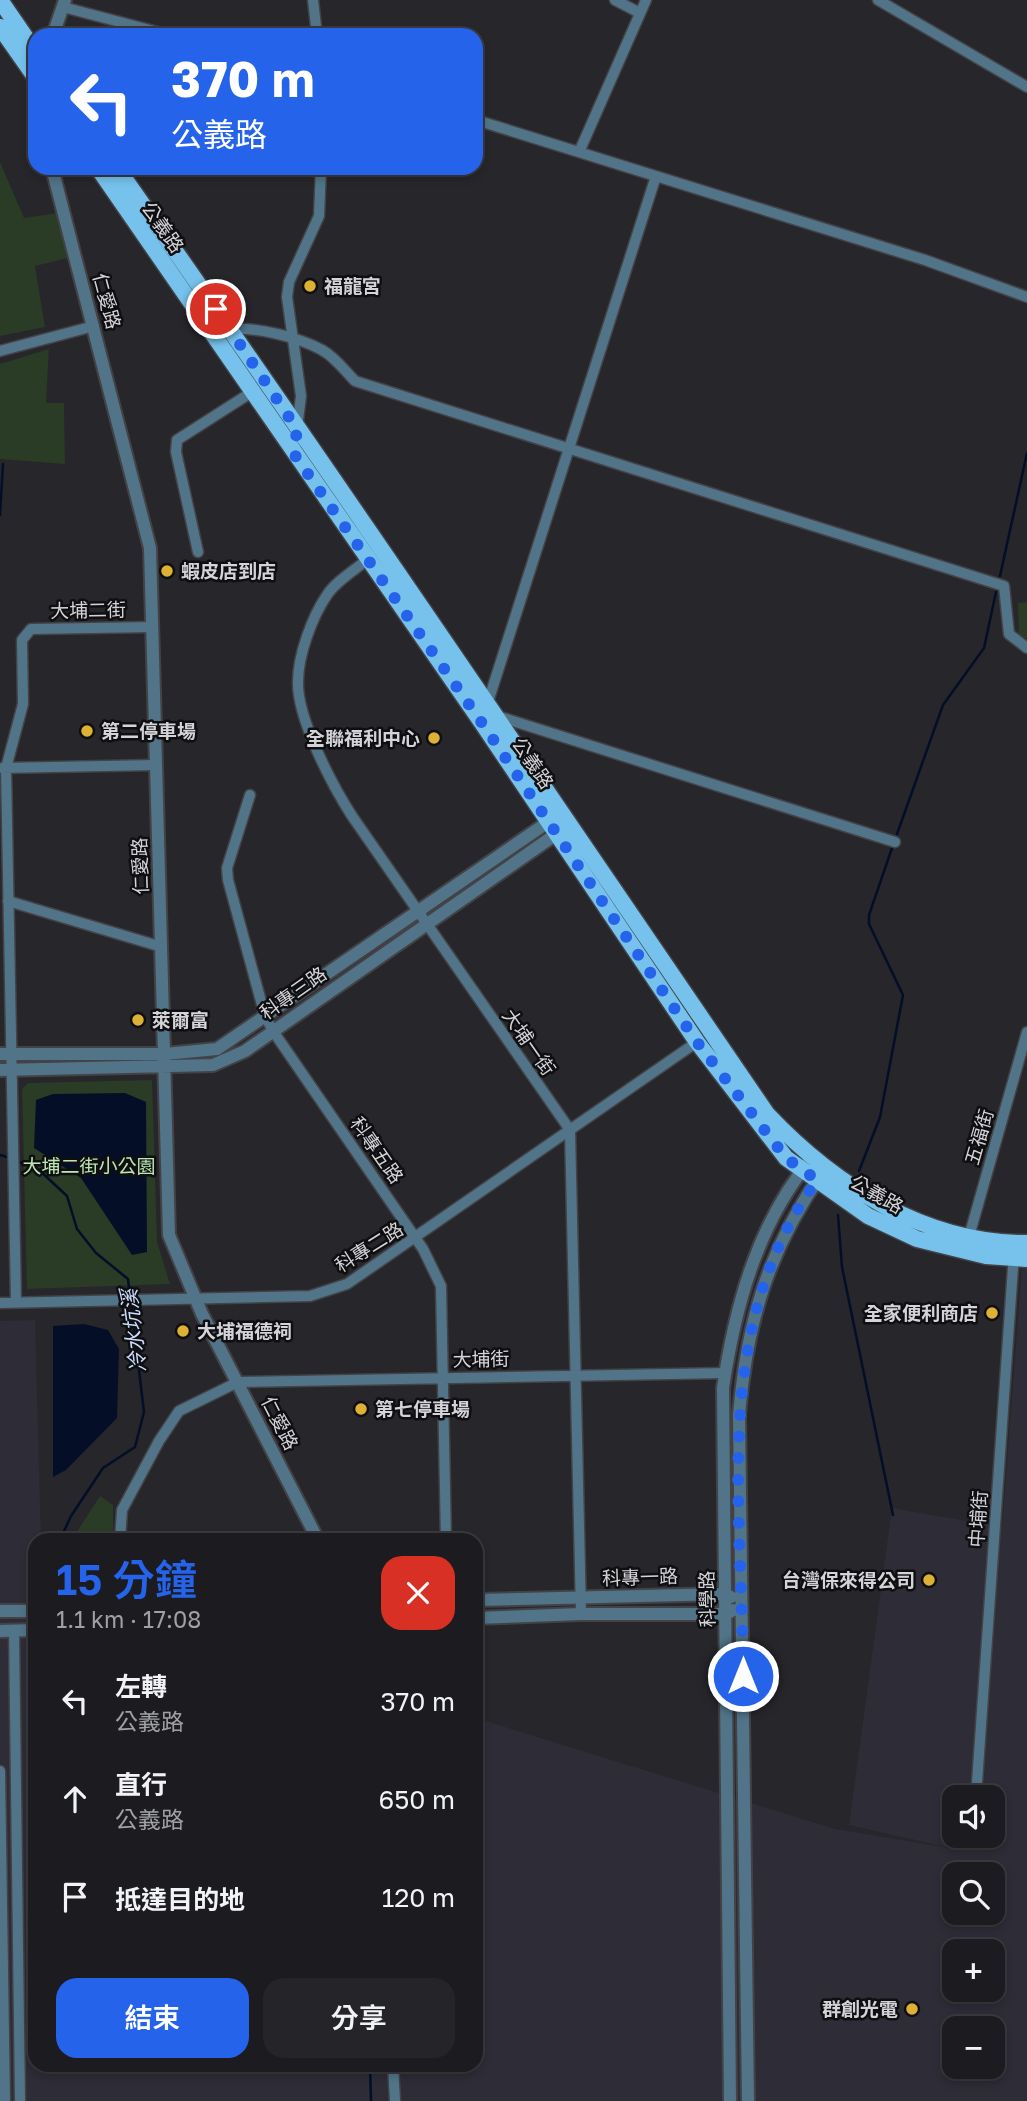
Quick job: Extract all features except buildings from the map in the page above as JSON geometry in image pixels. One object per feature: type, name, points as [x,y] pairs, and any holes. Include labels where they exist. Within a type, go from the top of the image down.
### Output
[{"type":"main road","points":[[0,0],[28,41]]},
{"type":"main road","points":[[0,27],[28,67]]},
{"type":"main road","name":"公義路","points":[[103,175],[368,559],[489,713]]},
{"type":"main road","name":"公義路","points":[[122,175],[230,329],[489,713],[558,824],[596,895],[697,1042],[756,1123],[786,1158],[807,1163]]},
{"type":"main road","name":"公義路","points":[[558,824],[623,903],[768,1114],[807,1163],[868,1216],[917,1239],[1021,1251]]},
{"type":"street","points":[[313,0],[316,28]]},
{"type":"street","points":[[615,0],[640,13]]},
{"type":"street","points":[[580,150],[646,0]]},
{"type":"street","points":[[878,0],[1027,87]]},
{"type":"street","points":[[55,28],[64,3],[147,28]]},
{"type":"street","points":[[483,122],[580,150],[925,260],[1027,297]]},
{"type":"street","name":"仁愛路","points":[[54,175],[150,548],[167,1068],[169,1235],[195,1297],[314,1533]]},
{"type":"street","points":[[294,454],[301,396],[287,297],[289,282],[319,216],[321,175]]},
{"type":"street","points":[[656,176],[489,713],[895,842]]},
{"type":"street","points":[[0,351],[94,326]]},
{"type":"street","points":[[230,329],[242,328],[292,339],[321,349],[355,381],[1003,586],[1009,634],[1027,648]]},
{"type":"street","points":[[198,552],[176,452],[177,440],[252,392]]},
{"type":"street","name":"大埔一街","points":[[368,559],[328,593],[314,621],[300,661],[298,681],[301,706],[333,787],[570,1130]]},
{"type":"street","name":"大埔二街","points":[[16,1302],[14,1153],[6,1069],[8,901],[3,768],[23,704],[22,640],[31,629],[153,627]]},
{"type":"street","points":[[3,768],[155,765]]},
{"type":"street","name":"科專五路","points":[[250,795],[228,868],[228,880],[265,1016],[417,1239],[441,1286],[446,1533]]},
{"type":"street","name":"科專三路","points":[[6,1054],[165,1054],[217,1049],[421,918],[558,824]]},
{"type":"street","points":[[596,895],[623,903]]},
{"type":"street","points":[[8,901],[162,947]]},
{"type":"street","name":"科專三路","points":[[6,1069],[167,1068],[213,1065],[245,1051],[421,918]]},
{"type":"street","name":"五福街","points":[[967,1244],[1027,1032]]},
{"type":"street","name":"科專二路","points":[[0,1303],[310,1296],[347,1284],[417,1239],[697,1042]]},
{"type":"street","points":[[570,1130],[582,1614]]},
{"type":"street","name":"科學路","points":[[730,2101],[722,1417],[725,1373],[741,1299],[761,1242],[807,1163]]},
{"type":"street","name":"科學路","points":[[748,2101],[739,1415],[749,1334],[769,1265],[821,1173]]},
{"type":"street","name":"中埔街","points":[[977,1785],[1021,1251]]},
{"type":"street","name":"大埔街","points":[[237,1382],[725,1373]]},
{"type":"street","points":[[120,1533],[122,1510],[179,1410],[237,1382]]},
{"type":"street","points":[[725,1594],[743,1605]]},
{"type":"street","name":"科專一路","points":[[483,1600],[725,1594]]},
{"type":"street","name":"科專一路","points":[[483,1618],[582,1614],[726,1614],[743,1605]]},
{"type":"street","points":[[0,1611],[28,1611]]},
{"type":"street","points":[[14,1611],[20,2101]]},
{"type":"street","points":[[0,1631],[28,1630]]},
{"type":"street","points":[[0,1771],[5,2101]]},
{"type":"street","points":[[727,1807],[743,1807]]},
{"type":"street","points":[[393,2072],[395,2101]]},
{"type":"shaded area","points":[[1022,1265],[1027,1265],[1027,2101],[0,2101],[0,1321],[35,1320],[41,1533],[28,1533],[28,2072],[483,2072],[483,1720],[835,1829],[942,1848],[1005,1848],[1005,1785],[942,1785],[942,1846],[849,1825],[892,1508],[1002,1527]]},
{"type":"green space","points":[[0,162],[24,218],[58,213],[72,257],[35,266],[45,327],[0,336]]},
{"type":"green space","points":[[49,349],[46,403],[64,403],[65,464],[0,459],[0,364]]},
{"type":"green space","points":[[1027,602],[1027,638],[1019,639],[1018,603]]},
{"type":"green space","name":"大埔二街小公園","points":[[152,1080],[157,1242],[170,1284],[27,1289],[22,1089],[28,1083]]},
{"type":"green space","points":[[100,1496],[113,1505],[113,1533],[77,1533]]},
{"type":"water","points":[[125,1093],[146,1102],[147,1252],[132,1255],[81,1178],[34,1148],[36,1100],[53,1094]]},
{"type":"water","points":[[84,1324],[108,1330],[119,1349],[117,1418],[66,1470],[53,1477],[53,1326]]},
{"type":"waterway","points":[[1000,576],[1027,453]]},
{"type":"waterway","name":"冷水坑溪","points":[[0,515],[3,464]]},
{"type":"waterway","points":[[897,834],[943,705],[984,648],[996,592]]},
{"type":"waterway","points":[[859,1171],[880,1117],[903,995],[869,924],[869,915],[892,848]]},
{"type":"waterway","name":"冷水坑溪","points":[[0,1155],[10,1158]]},
{"type":"waterway","name":"冷水坑溪","points":[[16,1161],[38,1169],[67,1196],[77,1229],[96,1253],[128,1279],[144,1412],[135,1447],[103,1468],[71,1516],[63,1533]]},
{"type":"waterway","points":[[838,1215],[842,1267],[893,1515]]},
{"type":"waterway","name":"冷水坑溪","points":[[370,2072],[371,2101]]},
{"type":"place","name":"福龍宮","points":[[310,286]]},
{"type":"place","name":"蝦皮店到店","points":[[167,571]]},
{"type":"place","name":"第二停車場","points":[[87,731]]},
{"type":"place","name":"全聯福利中心","points":[[434,738]]},
{"type":"place","name":"萊爾富","points":[[138,1020]]},
{"type":"place","name":"全家便利商店","points":[[992,1313]]},
{"type":"place","name":"大埔福德祠","points":[[183,1331]]},
{"type":"place","name":"第七停車場","points":[[361,1409]]},
{"type":"place","name":"台灣保來得公司","points":[[929,1580]]},
{"type":"place","name":"群創光電","points":[[912,2009]]},
{"type":"route","points":[[216,309],[297,429],[294,454],[482,723],[697,1042],[756,1123],[786,1158],[817,1180],[769,1265],[751,1320],[739,1415],[743,1676]]}]
